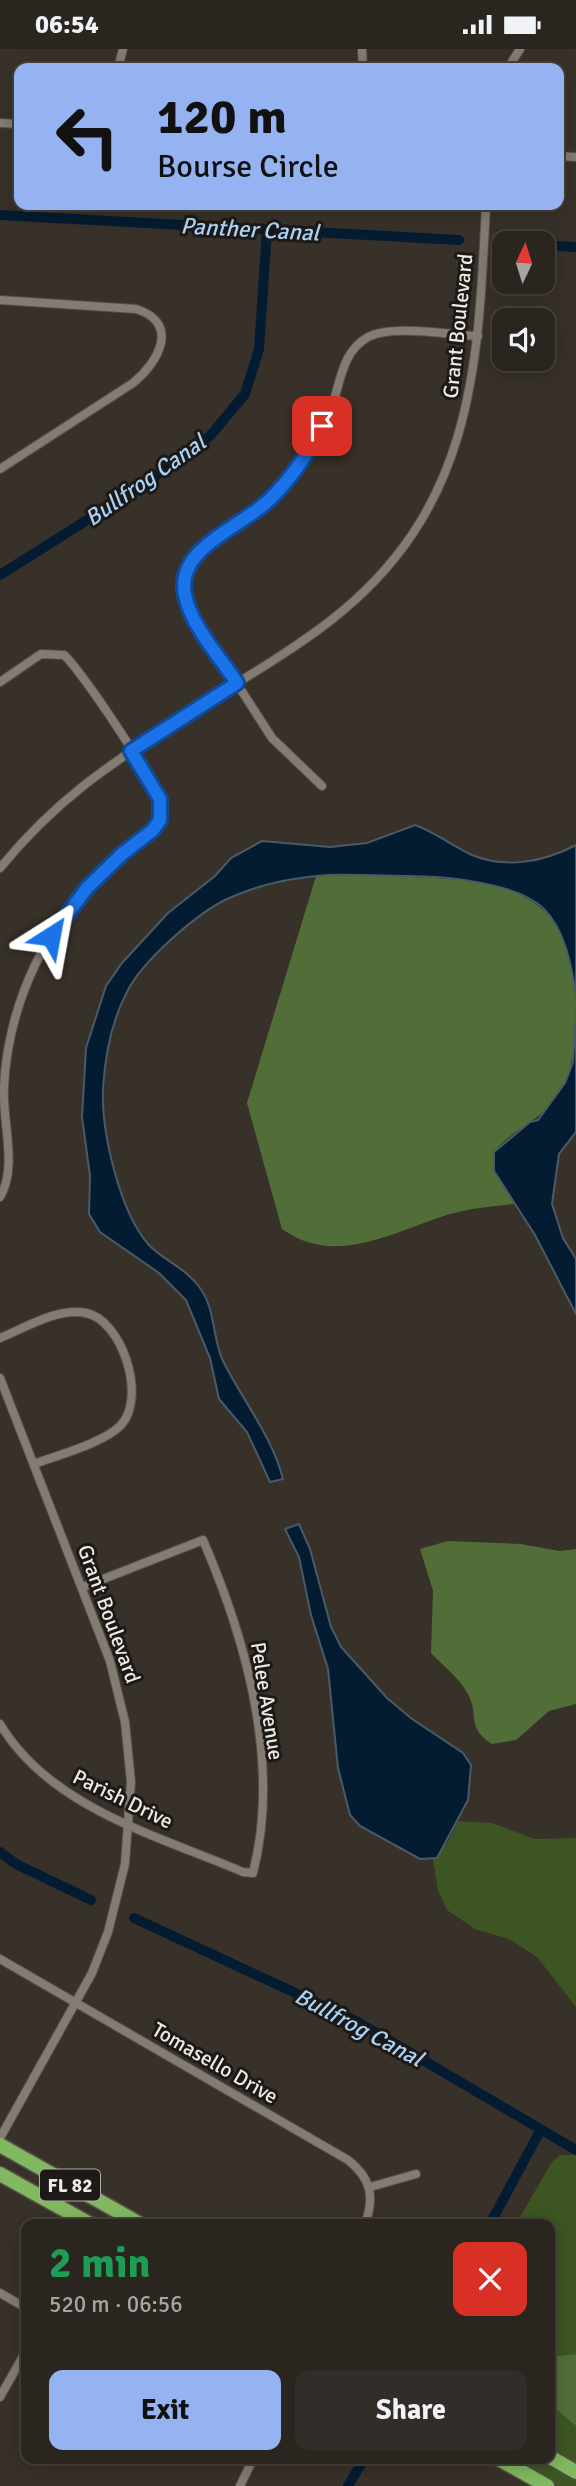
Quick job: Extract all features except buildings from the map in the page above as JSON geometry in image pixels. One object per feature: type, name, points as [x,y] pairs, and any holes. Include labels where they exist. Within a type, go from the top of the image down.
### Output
[{"type":"highway","name":"FL 82","points":[[0,2145],[131,2219]]},
{"type":"highway","name":"FL 82","points":[[0,2174],[81,2219]]},
{"type":"highway","points":[[555,2460],[576,2472]]},
{"type":"highway","points":[[508,2464],[547,2486]]},
{"type":"street","name":"Grant Boulevard","points":[[0,868],[48,813],[88,779],[332,619],[380,573],[421,519],[443,477],[459,436],[472,387],[478,337],[486,210]]},
{"type":"street","points":[[0,300],[136,309],[155,320],[161,331],[162,344],[151,366],[133,383],[0,469]]},
{"type":"street","points":[[322,786],[272,738],[189,606],[184,587],[189,565],[205,547],[267,503],[297,468],[330,410],[348,356],[367,338],[400,331],[478,337]]},
{"type":"street","points":[[0,682],[41,654],[64,655],[85,680],[160,799],[160,820],[153,830],[108,866],[70,908],[28,981],[19,1005],[6,1061],[4,1089],[8,1166],[0,1197]]},
{"type":"street","points":[[0,1338],[63,1313],[89,1313],[107,1325],[114,1335],[133,1384],[133,1404],[120,1427],[34,1464]]},
{"type":"street","name":"Grant Boulevard","points":[[0,1378],[110,1661],[125,1721],[131,1782],[125,1864],[115,1911],[92,1973],[0,2138]]},
{"type":"street","name":"Pelee Avenue","points":[[83,1587],[204,1540],[239,1637],[253,1696],[260,1748],[262,1802],[259,1849],[253,1873]]},
{"type":"street","name":"Parish Drive","points":[[0,1724],[23,1756],[45,1777],[83,1803],[243,1872],[253,1873]]},
{"type":"street","name":"Tomasello Drive","points":[[0,1959],[348,2159],[363,2173],[370,2187]]},
{"type":"street","points":[[366,2219],[371,2200],[370,2187],[416,2175]]},
{"type":"street","points":[[0,2293],[21,2305]]},
{"type":"street","points":[[0,2397],[21,2360]]},
{"type":"street","points":[[240,2486],[251,2464]]},
{"type":"green space","points":[[348,873],[463,880],[498,887],[528,899],[553,920],[569,953],[576,999],[575,1037],[563,1086],[543,1112],[509,1137],[494,1152],[494,1171],[514,1204],[458,1212],[386,1237],[344,1246],[302,1240],[282,1229],[247,1103],[316,876]]},
{"type":"green space","points":[[448,1541],[520,1544],[560,1551],[576,1549],[576,1704],[549,1711],[516,1740],[492,1744],[483,1737],[475,1725],[470,1699],[463,1686],[431,1653],[433,1591],[420,1549]]},
{"type":"green space","points":[[458,1821],[492,1823],[535,1839],[576,1838],[576,2007],[537,1957],[509,1939],[475,1929],[447,1910],[438,1890],[433,1860],[449,1840]]},
{"type":"green space","points":[[560,2155],[576,2155],[576,2354],[555,2356],[555,2219],[519,2219],[552,2162]]},
{"type":"green space","points":[[576,2354],[576,2426],[555,2408],[555,2356]]},
{"type":"green space","points":[[555,2408],[576,2426],[576,2466],[555,2454]]},
{"type":"green space","points":[[519,2464],[551,2464],[576,2478],[576,2486],[557,2486]]},
{"type":"water","points":[[415,825],[472,855],[498,862],[525,862],[551,856],[576,845],[576,996],[570,961],[557,927],[544,909],[516,892],[479,882],[439,877],[314,876],[273,883],[236,895],[200,915],[171,939],[134,980],[117,1014],[110,1039],[104,1076],[103,1106],[109,1149],[121,1193],[129,1213],[149,1245],[188,1275],[205,1297],[223,1361],[278,1463],[283,1479],[270,1482],[247,1432],[219,1399],[210,1358],[186,1300],[159,1273],[100,1232],[89,1214],[90,1176],[82,1117],[86,1048],[106,986],[122,963],[168,913],[215,876],[231,858],[262,841],[330,847],[367,843]]},
{"type":"water","points":[[576,1014],[576,1132],[559,1154],[552,1204],[563,1238],[576,1259],[576,1314],[535,1235],[494,1171],[494,1152],[530,1122],[538,1120],[565,1083],[573,1062]]},
{"type":"water","points":[[299,1524],[310,1549],[331,1627],[341,1647],[387,1698],[412,1719],[463,1753],[471,1765],[468,1800],[437,1858],[420,1859],[360,1826],[350,1815],[338,1768],[328,1669],[311,1615],[299,1557],[285,1529]]},
{"type":"waterway","name":"Panther Canal","points":[[0,215],[459,240]]},
{"type":"waterway","name":"Bullfrog Canal","points":[[0,575],[149,481],[210,436],[245,394],[259,349],[267,230]]},
{"type":"waterway","name":"Panther Canal","points":[[555,246],[576,247]]},
{"type":"waterway","name":"Bullfrog Canal","points":[[0,1852],[16,1864],[91,1900]]},
{"type":"waterway","name":"Bullfrog Canal","points":[[134,1918],[358,2022],[576,2150]]},
{"type":"waterway","points":[[493,2219],[540,2131]]},
{"type":"waterway","points":[[348,2486],[361,2464]]},
{"type":"route","points":[[51,936],[87,888],[108,866],[153,830],[160,820],[160,799],[131,751],[237,683],[194,617],[185,597],[185,576],[189,565],[205,547],[267,503],[306,456],[322,426]]}]
